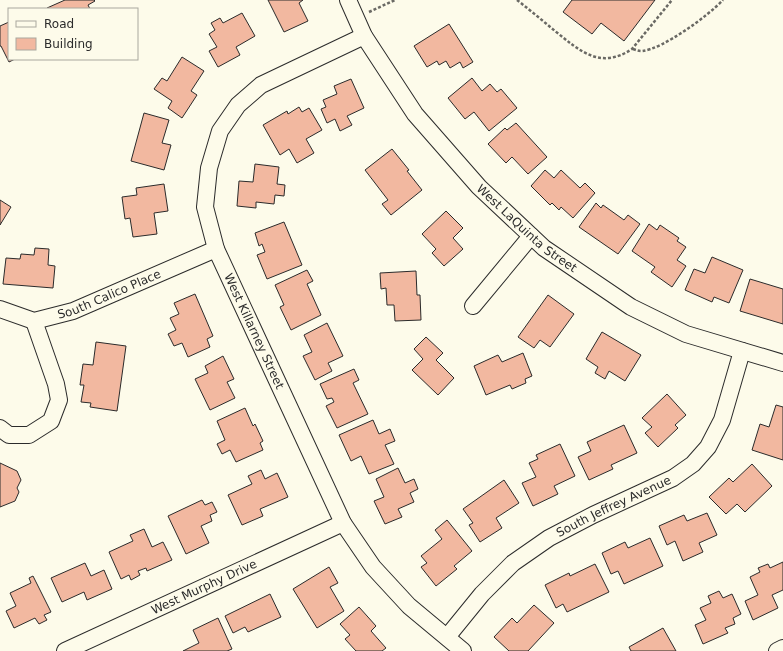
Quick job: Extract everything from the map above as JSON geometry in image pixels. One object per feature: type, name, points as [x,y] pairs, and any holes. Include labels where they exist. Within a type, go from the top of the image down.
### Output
[{"type":"street","name":"West LaQuinta Street","points":[[348,0],[364,36],[416,114],[479,187],[544,248],[631,307],[686,334],[783,363]]},
{"type":"street","name":"West Killarney Street","points":[[364,36],[261,85],[238,106],[220,131],[209,168],[204,207],[216,249],[343,523],[373,567],[409,606],[463,651]]},
{"type":"street","points":[[473,306],[531,236]]},
{"type":"street","name":"South Calico Place","points":[[34,321],[73,311],[216,249]]},
{"type":"street","points":[[0,309],[34,321],[56,384],[59,400],[51,421],[29,436],[9,435],[0,428]]},
{"type":"street","name":"South Jeffrey Avenue","points":[[446,637],[482,594],[513,563],[548,538],[593,515],[673,478],[693,464],[708,447],[722,420],[742,351]]},
{"type":"street","name":"West Murphy Drive","points":[[65,651],[343,523]]},
{"type":"street","points":[[777,651],[783,648]]},
{"type":"path","points":[[356,18],[395,0]]},
{"type":"path","points":[[517,0],[581,52],[596,57],[611,57],[626,53],[632,49],[672,0]]},
{"type":"path","points":[[632,49],[640,52],[660,45],[690,28],[717,7],[723,0]]},
{"type":"building","points":[[65,0],[95,1],[88,5],[90,8],[47,8]]},
{"type":"building","points":[[268,0],[303,0],[299,3],[308,21],[284,32]]},
{"type":"building","points":[[572,0],[655,0],[624,41],[601,23],[592,34],[563,12]]},
{"type":"building","points":[[242,13],[255,36],[236,47],[240,55],[218,67],[209,51],[217,47],[209,34],[215,30],[211,23],[220,18],[223,23]]},
{"type":"building","points":[[8,22],[8,60],[0,46],[0,26]]},
{"type":"building","points":[[449,24],[473,62],[463,68],[460,62],[450,68],[446,61],[439,65],[437,61],[427,67],[414,46]]},
{"type":"building","points":[[182,57],[204,71],[191,91],[197,95],[182,118],[168,108],[172,101],[154,89],[162,78],[167,81]]},
{"type":"building","points":[[472,78],[482,91],[490,84],[497,92],[501,89],[517,108],[489,131],[474,112],[465,119],[448,98]]},
{"type":"building","points":[[351,79],[364,108],[347,116],[352,125],[340,131],[335,119],[327,123],[321,109],[326,107],[323,100],[337,94],[334,86]]},
{"type":"building","points":[[299,107],[302,112],[309,108],[322,130],[306,139],[314,153],[297,163],[289,149],[280,155],[263,125],[287,111],[288,114]]},
{"type":"building","points":[[144,113],[169,120],[162,143],[171,145],[164,170],[131,161]]},
{"type":"building","points":[[516,123],[547,157],[528,174],[512,157],[506,163],[488,144],[505,128],[507,130]]},
{"type":"building","points":[[392,149],[409,170],[407,171],[422,190],[391,215],[382,204],[388,200],[365,170]]},
{"type":"building","points":[[255,164],[279,167],[277,184],[285,185],[284,196],[275,195],[274,204],[256,202],[256,208],[237,206],[239,181],[253,182]]},
{"type":"building","points":[[545,170],[554,178],[561,170],[580,188],[585,183],[595,193],[573,218],[561,207],[559,210],[552,203],[550,205],[531,186]]},
{"type":"building","points":[[164,184],[168,211],[154,213],[157,234],[133,237],[130,218],[125,219],[122,197],[137,195],[136,188]]},
{"type":"building","points":[[0,200],[11,207],[0,225]]},
{"type":"building","points":[[596,203],[601,208],[603,205],[624,220],[628,215],[640,224],[618,254],[579,227]]},
{"type":"building","points":[[446,211],[463,228],[453,238],[463,249],[444,266],[432,253],[436,249],[422,234]]},
{"type":"building","points":[[284,222],[302,265],[267,279],[257,255],[265,252],[262,244],[259,246],[255,233]]},
{"type":"building","points":[[649,224],[657,230],[660,225],[679,238],[677,241],[686,247],[677,260],[686,266],[672,287],[651,272],[655,267],[632,251]]},
{"type":"building","points":[[35,248],[49,249],[48,265],[55,266],[53,288],[3,284],[6,258],[20,259],[21,254],[34,255]]},
{"type":"building","points":[[712,257],[743,270],[729,303],[714,297],[712,302],[685,290],[694,269],[705,273]]},
{"type":"building","points":[[307,270],[313,281],[307,284],[321,315],[291,330],[280,307],[284,305],[275,285]]},
{"type":"building","points":[[416,271],[417,295],[420,295],[421,320],[395,321],[394,305],[387,305],[386,288],[381,289],[380,273]]},
{"type":"building","points":[[750,279],[783,289],[783,324],[740,311]]},
{"type":"building","points":[[195,294],[213,336],[207,339],[210,347],[188,357],[182,343],[174,346],[168,334],[176,330],[170,318],[179,314],[174,303]]},
{"type":"building","points":[[548,295],[574,314],[550,347],[540,340],[534,348],[518,337]]},
{"type":"building","points":[[327,323],[343,356],[328,363],[332,371],[315,380],[303,356],[312,352],[304,335]]},
{"type":"building","points":[[602,332],[641,355],[625,381],[609,371],[605,379],[595,373],[598,367],[586,359]]},
{"type":"building","points":[[426,337],[443,353],[436,360],[454,378],[438,395],[412,370],[423,359],[414,349]]},
{"type":"building","points":[[96,342],[126,346],[117,411],[90,407],[91,403],[81,402],[84,385],[80,385],[83,364],[93,365]]},
{"type":"building","points":[[523,353],[532,376],[525,379],[526,383],[512,389],[510,385],[486,395],[474,366],[498,355],[502,362]]},
{"type":"building","points":[[223,356],[234,379],[227,382],[235,398],[210,410],[195,379],[208,373],[205,366]]},
{"type":"building","points":[[354,369],[359,380],[353,383],[368,414],[337,428],[326,406],[334,402],[332,398],[327,399],[320,384]]},
{"type":"building","points":[[667,394],[686,415],[675,425],[678,428],[658,447],[645,433],[652,427],[642,418]]},
{"type":"building","points":[[776,405],[783,407],[783,460],[752,450],[760,424],[769,427]]},
{"type":"building","points":[[245,408],[253,426],[255,424],[263,441],[260,443],[263,450],[236,462],[230,450],[222,454],[217,444],[225,440],[217,421]]},
{"type":"building","points":[[373,420],[379,434],[390,429],[395,441],[385,445],[394,464],[369,474],[361,456],[351,461],[339,435]]},
{"type":"building","points":[[624,425],[637,453],[611,465],[613,469],[589,480],[578,457],[591,451],[587,442]]},
{"type":"building","points":[[560,444],[575,476],[554,486],[558,494],[533,506],[522,483],[536,477],[529,463],[538,459],[536,455]]},
{"type":"building","points":[[0,463],[17,471],[21,480],[17,488],[19,492],[15,501],[0,507]]},
{"type":"building","points":[[752,464],[772,486],[745,512],[737,504],[726,514],[709,497],[729,478],[733,482]]},
{"type":"building","points":[[398,468],[405,483],[414,479],[418,489],[410,493],[414,502],[398,509],[402,517],[385,524],[374,501],[384,497],[376,479]]},
{"type":"building","points":[[261,470],[265,479],[277,473],[288,497],[260,509],[263,516],[242,525],[228,495],[252,484],[248,476]]},
{"type":"building","points":[[504,480],[519,503],[496,518],[502,528],[480,542],[469,525],[473,523],[463,509]]},
{"type":"building","points":[[202,500],[205,505],[212,502],[217,512],[210,515],[212,521],[201,526],[209,543],[186,554],[168,516]]},
{"type":"building","points":[[707,513],[717,535],[699,543],[703,552],[683,561],[675,541],[667,545],[659,526],[684,515],[687,521]]},
{"type":"building","points":[[447,520],[472,551],[454,566],[457,569],[436,586],[421,567],[427,563],[421,556],[442,539],[435,530]]},
{"type":"building","points":[[144,529],[152,547],[163,542],[172,560],[147,571],[146,568],[138,571],[140,575],[131,580],[129,575],[121,579],[109,552],[133,541],[130,535]]},
{"type":"building","points":[[650,538],[663,566],[624,584],[618,571],[611,574],[602,553],[625,542],[628,548]]},
{"type":"building","points":[[783,562],[783,590],[772,595],[778,608],[753,620],[745,601],[758,595],[750,577],[760,572],[758,568],[768,564],[770,568]]},
{"type":"building","points":[[85,563],[91,576],[104,570],[112,589],[87,600],[84,592],[62,602],[51,578]]},
{"type":"building","points":[[595,564],[609,592],[567,612],[563,604],[556,608],[545,585],[569,573],[570,576]]},
{"type":"building","points":[[329,567],[338,583],[330,587],[344,611],[317,628],[293,589]]},
{"type":"building","points":[[33,576],[51,612],[44,615],[47,620],[39,624],[35,618],[14,628],[6,611],[16,606],[10,593],[31,583],[29,578]]},
{"type":"building","points":[[719,591],[723,598],[732,594],[741,614],[733,618],[735,624],[725,628],[728,633],[703,644],[695,625],[706,620],[700,608],[711,603],[708,596]]},
{"type":"building","points":[[270,594],[281,617],[248,632],[245,627],[233,633],[225,616]]},
{"type":"building","points":[[534,605],[554,623],[528,651],[509,651],[494,637],[512,618],[517,623]]},
{"type":"building","points":[[359,607],[376,626],[371,631],[386,648],[382,651],[356,651],[345,639],[350,635],[340,624]]},
{"type":"building","points":[[218,618],[232,649],[227,651],[183,651],[199,643],[193,630]]},
{"type":"building","points":[[663,628],[676,651],[631,651],[629,647]]}]
